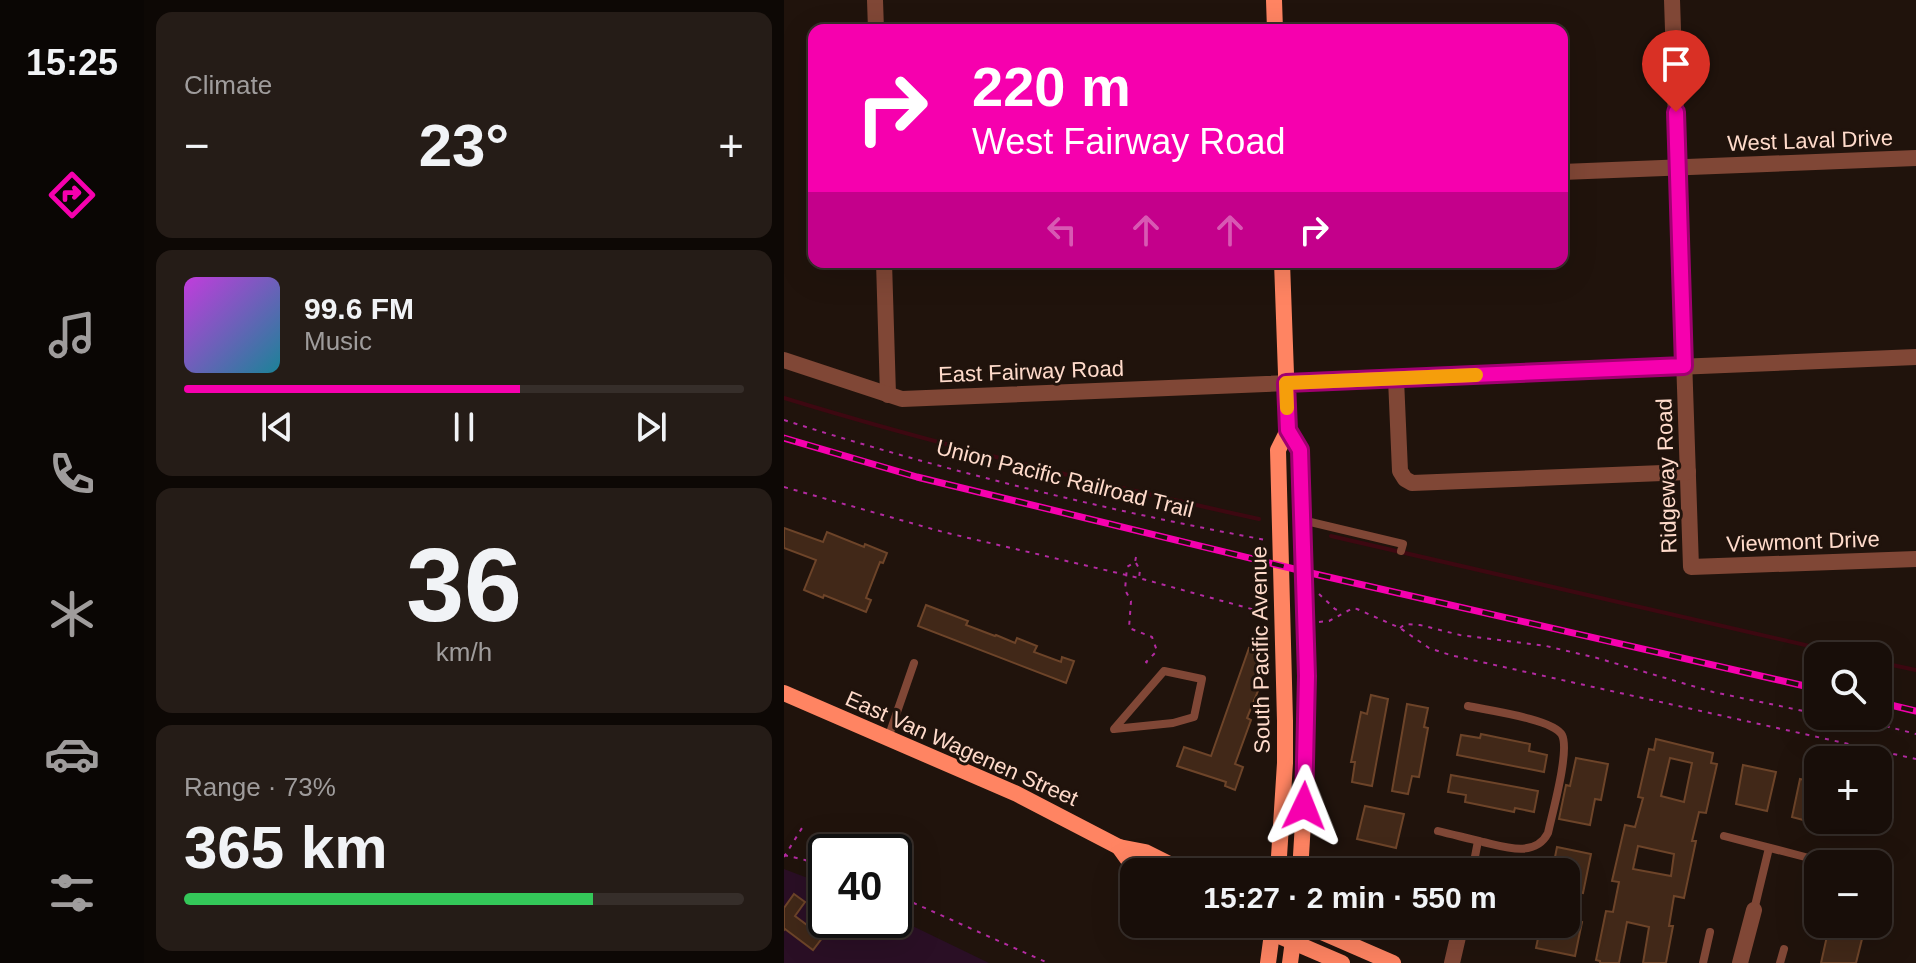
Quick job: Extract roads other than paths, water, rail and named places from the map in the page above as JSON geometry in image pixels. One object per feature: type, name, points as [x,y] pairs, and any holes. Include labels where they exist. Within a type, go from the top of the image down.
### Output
[{"type":"street","points":[[876,24],[875,0],[884,0]]},
{"type":"street","points":[[1274,0],[1275,24]]},
{"type":"street","name":"Ridgeway Road","points":[[1672,0],[1691,567]]},
{"type":"street","name":"West Laval Drive","points":[[1568,172],[1916,158]]},
{"type":"street","points":[[884,268],[888,395]]},
{"type":"street","name":"South Pacific Avenue","points":[[1282,268],[1288,430],[1300,450],[1307,722],[1301,858]]},
{"type":"street","name":"East Fairway Road","points":[[784,360],[902,399],[1916,357]]},
{"type":"street","points":[[1396,379],[1399,465],[1405,479],[1412,483],[1688,472]]},
{"type":"street","name":"South Pacific Avenue","points":[[1279,858],[1285,763],[1278,450],[1288,430]]},
{"type":"street","name":"Viewmont Drive","points":[[1691,567],[1916,559]]},
{"type":"street","name":"East Van Wagenen Street","points":[[784,693],[1028,799],[1119,847],[1145,852],[1157,858]]},
{"type":"street","name":"East Van Wagenen Street","points":[[1119,847],[1127,858]]},
{"type":"street","points":[[1740,963],[1754,910]]},
{"type":"street","points":[[1268,963],[1278,938]]},
{"type":"street","points":[[1281,938],[1290,963]]},
{"type":"street","points":[[1289,938],[1342,963]]},
{"type":"street","points":[[1335,938],[1393,963]]},
{"type":"street","points":[[1452,963],[1458,938]]},
{"type":"lane","points":[[1302,520],[1403,544],[1401,551]]},
{"type":"lane","points":[[888,738],[914,663]]},
{"type":"lane","points":[[1164,671],[1202,679],[1194,717],[1173,723],[1114,729],[1134,706],[1164,671]]},
{"type":"lane","points":[[1438,831],[1514,850],[1543,842],[1548,833],[1560,779],[1564,744],[1562,734],[1546,722],[1468,706]]},
{"type":"lane","points":[[1724,836],[1804,857]]},
{"type":"lane","points":[[1475,858],[1478,841]]},
{"type":"lane","points":[[1754,910],[1769,848]]},
{"type":"lane","points":[[1703,963],[1710,932]]},
{"type":"lane","points":[[1780,963],[1784,949]]},
{"type":"waterway","points":[[784,398],[1020,463],[1259,519]]},
{"type":"waterway","points":[[1331,536],[1804,645]]},
{"type":"waterway","points":[[1892,665],[1916,670]]},
{"type":"railway","points":[[784,438],[917,477],[1315,574],[1804,686]]},
{"type":"railway","points":[[1892,705],[1916,711]]}]
